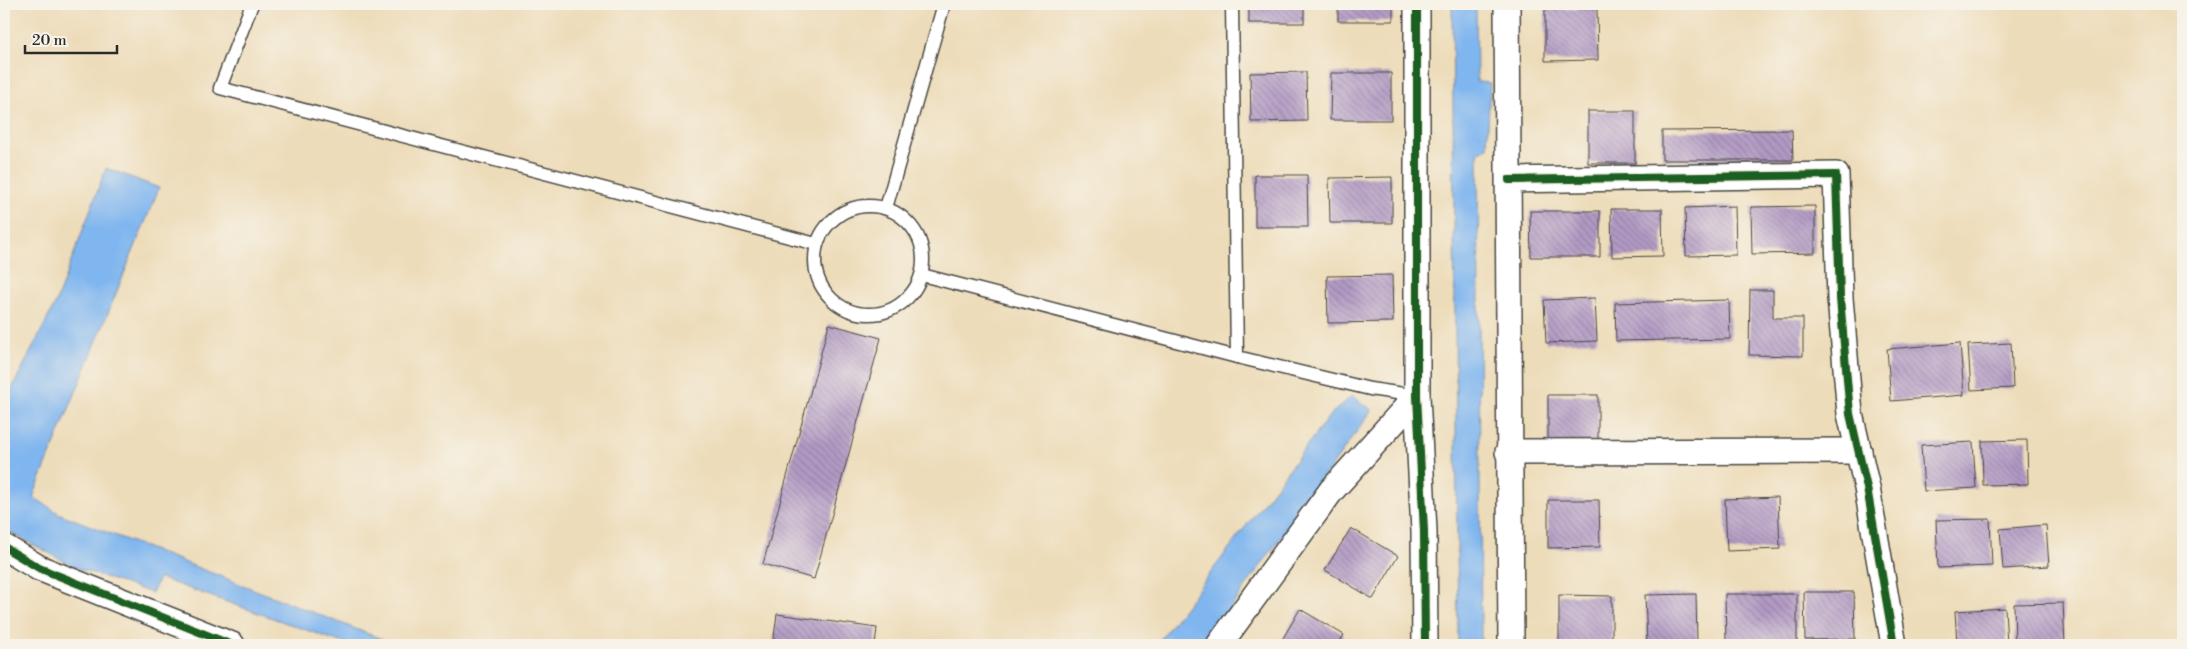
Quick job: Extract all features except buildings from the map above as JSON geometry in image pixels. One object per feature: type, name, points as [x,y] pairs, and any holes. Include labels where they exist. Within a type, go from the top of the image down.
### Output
[{"type":"street","points":[[1418,4],[1417,396],[1424,531],[1425,645]]},
{"type":"street","points":[[1507,4],[1509,180],[1508,452],[1511,645]]},
{"type":"street","points":[[1509,180],[1836,175],[1840,298],[1850,414],[1859,451],[1894,645]]},
{"type":"street","points":[[1219,645],[1331,491],[1417,396]]},
{"type":"street","points":[[1508,452],[1859,451]]},
{"type":"street","points":[[4,547],[39,568],[232,645]]},
{"type":"lane","points":[[252,4],[220,88],[816,244]]},
{"type":"lane","points":[[886,208],[944,4]]},
{"type":"lane","points":[[1232,4],[1237,357]]},
{"type":"lane","points":[[864,205],[886,208],[904,218],[917,234],[924,254],[922,275],[912,294],[896,308],[875,315],[853,313],[834,303],[820,286],[814,265],[816,244],[826,225],[843,211],[864,205]]},
{"type":"lane","points":[[922,275],[1237,357],[1370,389],[1417,396]]},
{"type":"water","points":[[1452,4],[1476,4],[1477,82],[1490,83],[1487,147],[1478,153],[1481,645],[1458,645]]},
{"type":"water","points":[[106,168],[159,188],[33,497],[60,514],[397,645],[349,645],[159,578],[152,593],[77,568],[4,529],[4,404],[56,302]]},
{"type":"water","points":[[1352,396],[1372,410],[1204,645],[1156,645],[1330,415]]},
{"type":"cycle path","points":[[1417,4],[1417,396],[1424,531],[1425,645]]},
{"type":"cycle path","points":[[1509,180],[1836,175],[1840,298],[1850,414],[1867,488],[1894,645]]},
{"type":"cycle path","points":[[4,547],[39,568],[232,645]]}]
